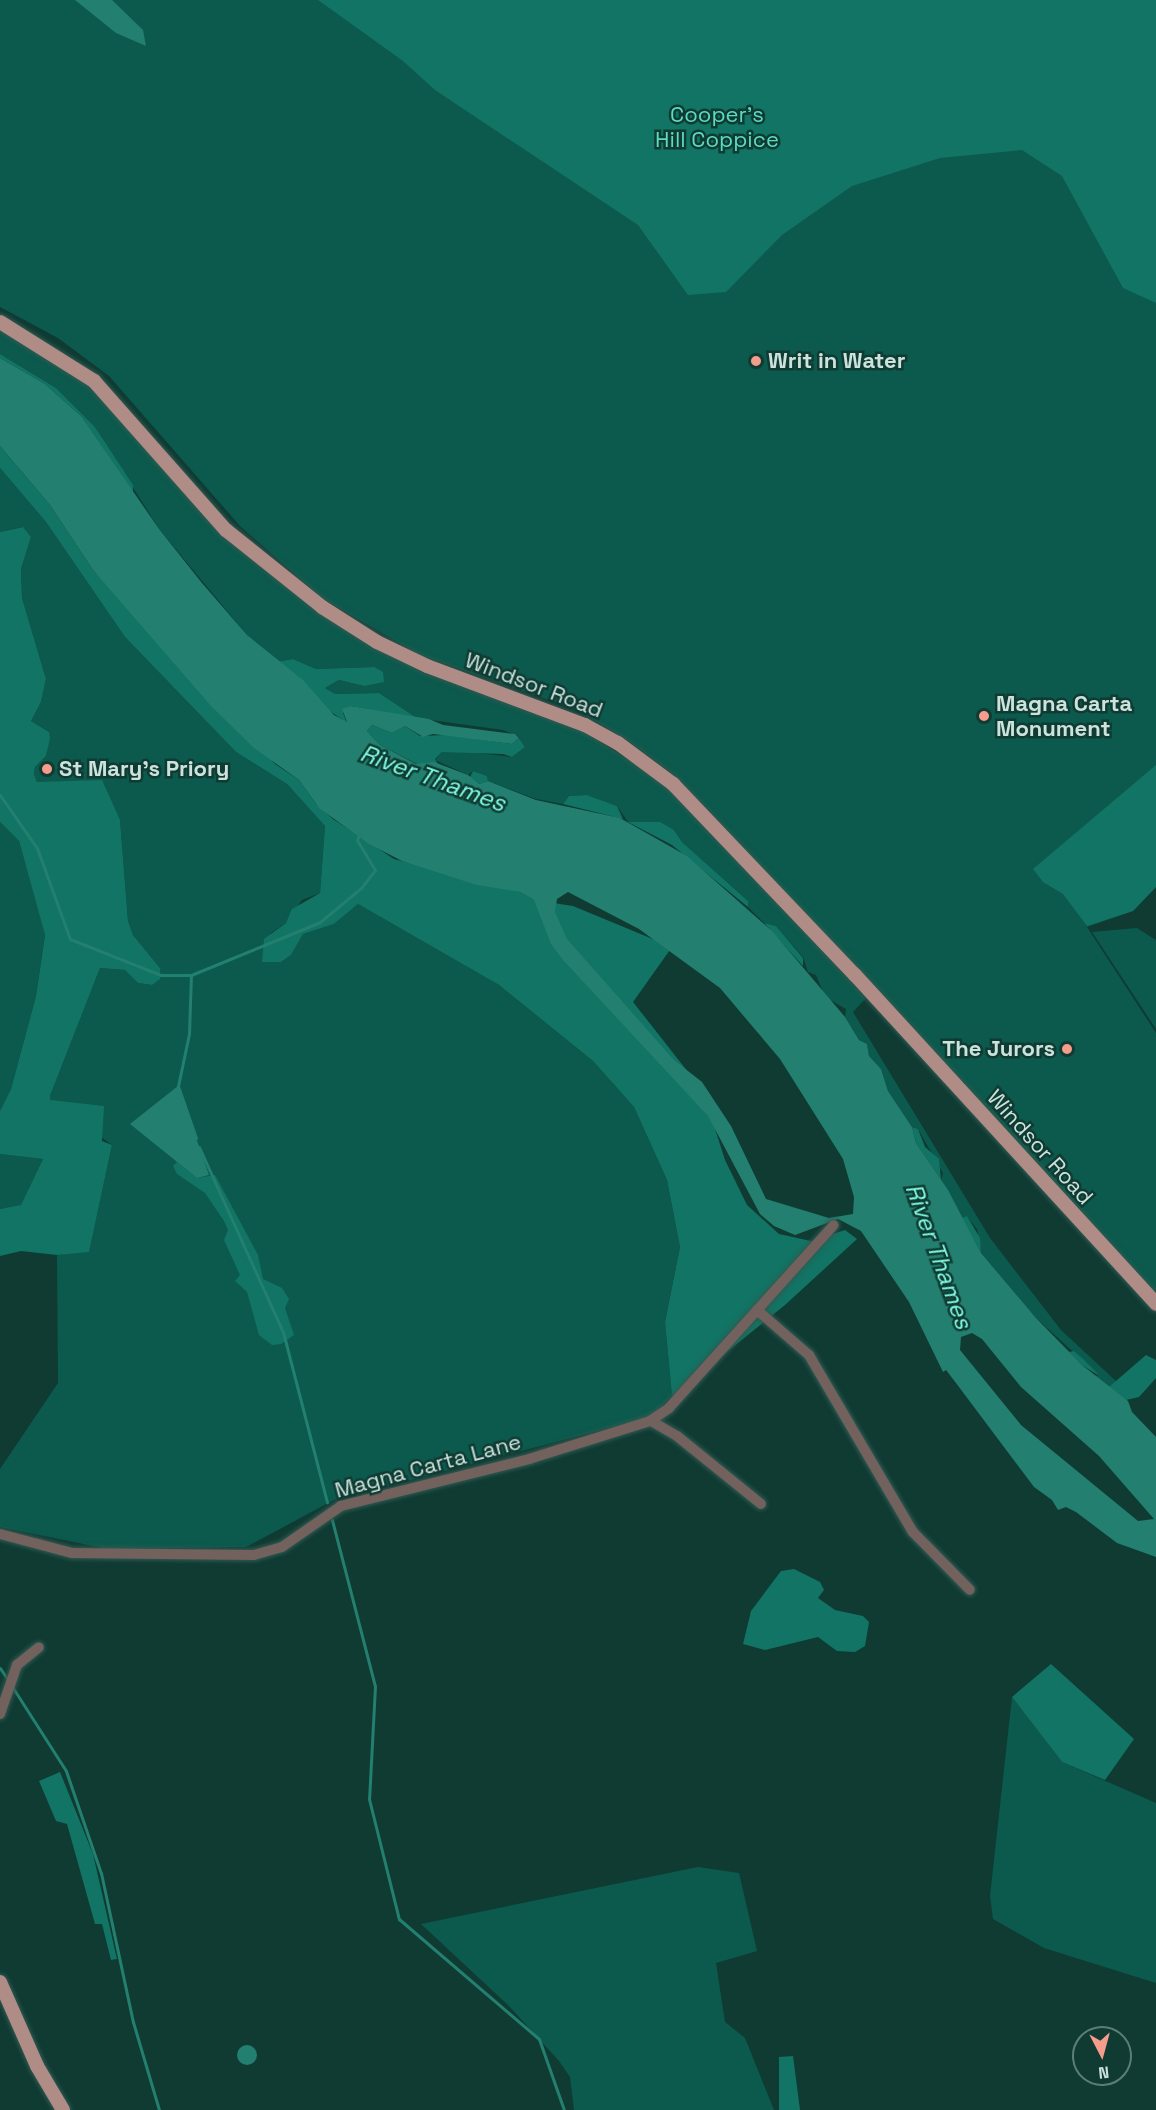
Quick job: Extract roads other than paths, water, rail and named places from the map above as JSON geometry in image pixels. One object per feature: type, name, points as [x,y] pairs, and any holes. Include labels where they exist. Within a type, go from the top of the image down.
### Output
[{"type":"main road","name":"Windsor Road","points":[[0,322],[48,348],[94,381],[226,530],[322,607],[377,642],[428,666],[585,725],[618,742],[674,784],[855,975],[1156,1304]]},
{"type":"main road","points":[[0,1982],[37,2066],[63,2110]]},
{"type":"street","name":"Magna Carta Lane","points":[[0,1534],[72,1553],[254,1555],[282,1547],[341,1506],[529,1459],[651,1421],[669,1408],[834,1225]]},
{"type":"street","points":[[757,1310],[809,1355],[913,1532],[970,1590]]},
{"type":"street","points":[[651,1421],[676,1436],[761,1504]]},
{"type":"street","points":[[0,1714],[17,1665],[39,1647]]},
{"type":"water","points":[[75,0],[112,0],[143,30],[146,46],[116,33]]},
{"type":"water","name":"River Thames","points":[[0,358],[45,384],[82,417],[159,529],[202,583],[247,635],[303,680],[334,715],[347,722],[342,709],[351,706],[429,719],[443,725],[515,734],[519,738],[512,744],[433,734],[423,737],[405,726],[392,733],[372,725],[367,731],[380,745],[416,764],[434,762],[468,775],[479,784],[488,781],[536,800],[620,818],[687,856],[773,932],[845,1017],[859,1040],[867,1044],[869,1056],[881,1069],[888,1091],[912,1127],[916,1143],[948,1190],[981,1253],[1036,1318],[1082,1365],[1128,1401],[1132,1412],[1156,1437],[1156,1557],[1117,1543],[1066,1507],[1058,1510],[1052,1500],[1034,1487],[946,1370],[943,1372],[909,1302],[861,1231],[838,1219],[795,1235],[774,1226],[760,1214],[708,1116],[563,960],[551,944],[534,900],[520,892],[477,885],[402,861],[369,844],[319,808],[299,780],[254,748],[211,706],[93,570],[50,505],[0,446]],"holes":[[[568,892],[639,929],[720,988],[780,1059],[843,1159],[854,1197],[853,1214],[829,1218],[766,1199],[731,1126],[702,1082],[674,1060],[567,939],[555,912],[557,899]],[[972,1333],[982,1339],[1021,1387],[1099,1456],[1154,1519],[1138,1521],[1021,1425],[960,1350],[961,1337]]]},
{"type":"water","points":[[178,1086],[209,1175],[197,1178],[130,1124]]},
{"type":"water","points":[[247,2045],[254,2048],[257,2055],[254,2062],[247,2065],[240,2062],[237,2055],[240,2048]]},
{"type":"waterway","points":[[0,795],[37,848],[70,939],[161,975],[191,975]]},
{"type":"waterway","points":[[196,1138],[178,1086],[189,1034],[191,975],[320,922],[361,888],[375,870],[357,840],[360,833]]},
{"type":"waterway","points":[[199,1147],[283,1332],[327,1502]]},
{"type":"waterway","points":[[332,1520],[375,1686],[369,1799],[399,1919],[539,2039],[564,2110]]},
{"type":"waterway","points":[[0,1668],[8,1680]]},
{"type":"waterway","points":[[13,1688],[66,1771],[101,1873],[133,2022],[159,2110]]},
{"type":"place","name":"Writ in Water","points":[[756,361]]},
{"type":"place","name":"Magna Carta Monument","points":[[984,716]]},
{"type":"place","name":"St Mary's Priory","points":[[47,769]]},
{"type":"place","name":"The Jurors","points":[[1067,1049]]},
{"type":"park label","name":"Cooper's Hill Coppice","points":[[717,126]]}]
